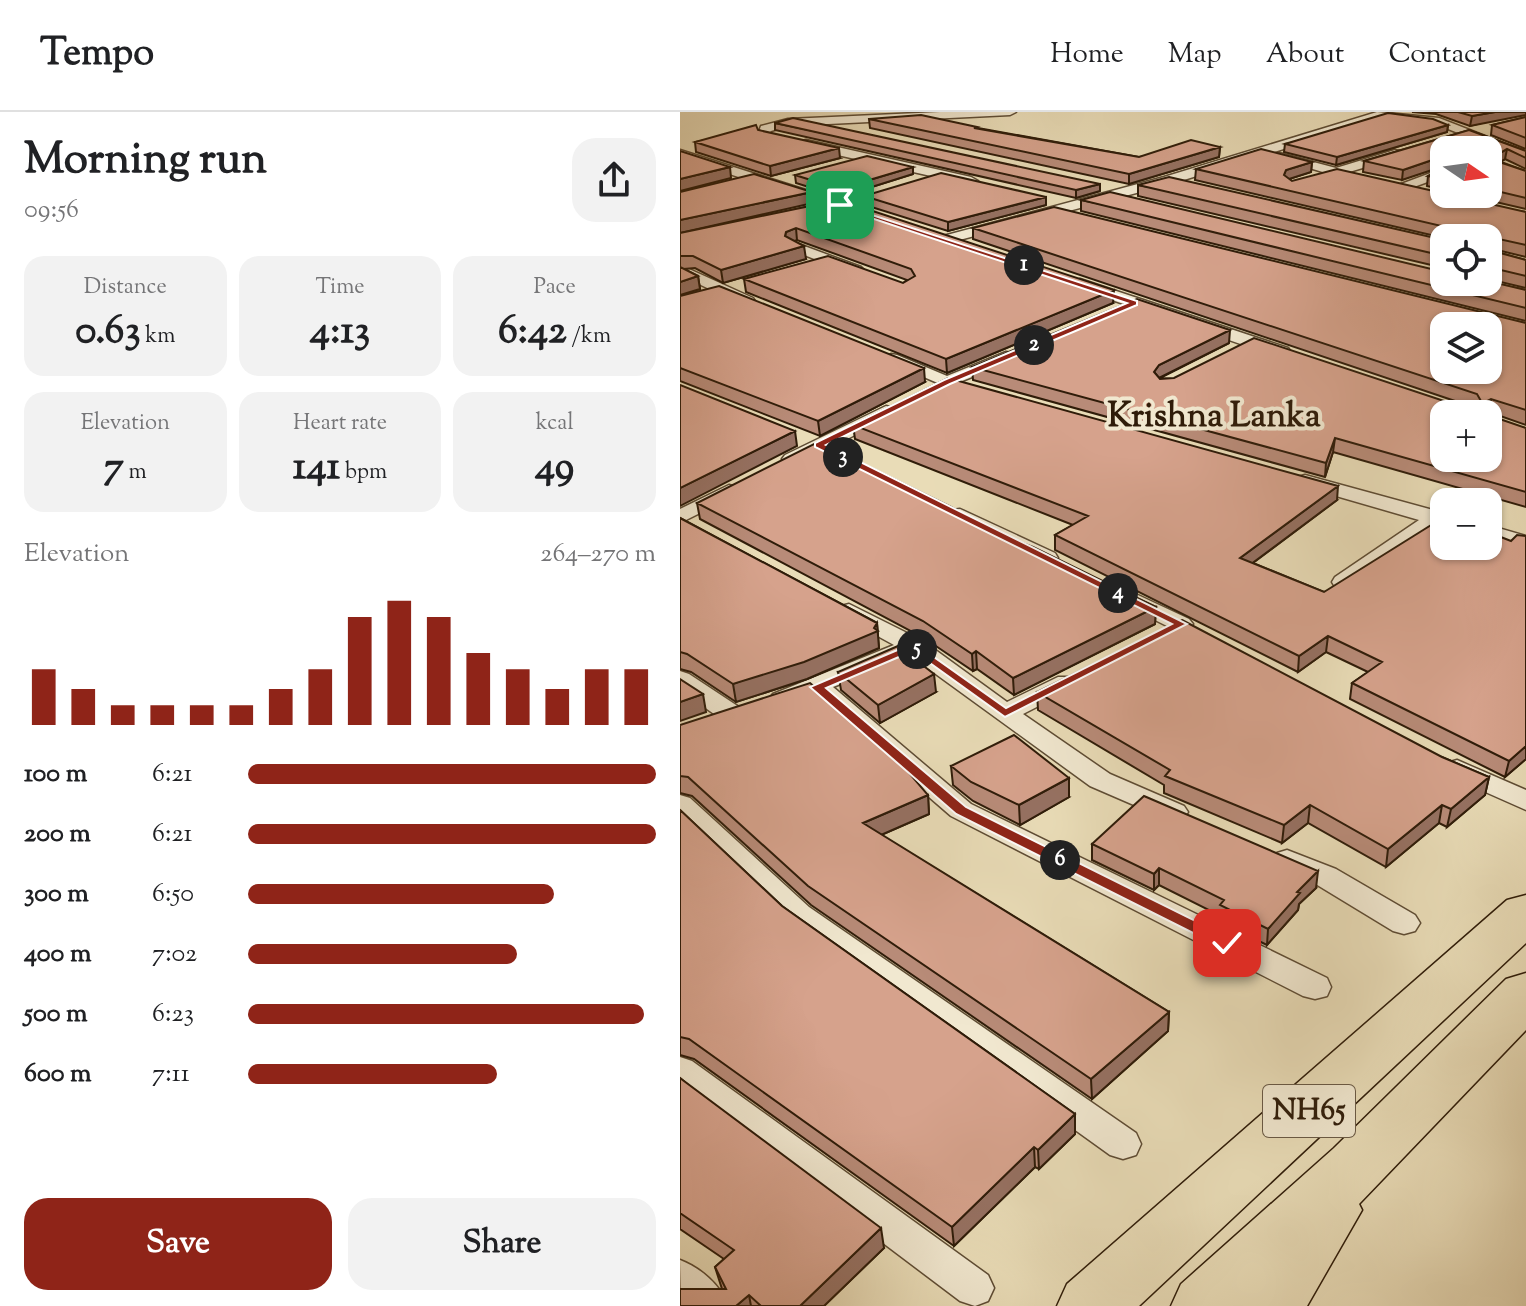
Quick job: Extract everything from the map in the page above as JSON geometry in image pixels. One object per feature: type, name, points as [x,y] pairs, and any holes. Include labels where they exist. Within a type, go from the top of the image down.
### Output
[{"type":"highway","name":"NH65","points":[[1091,1306],[1526,913]]},
{"type":"highway","name":"NH65","points":[[1205,1306],[1356,1167],[1526,994]]},
{"type":"highway","points":[[1269,1306],[1356,1167]]},
{"type":"street","points":[[779,138],[764,134],[765,129],[788,123],[1010,112]]},
{"type":"street","points":[[977,249],[941,236],[1052,205],[1083,212],[1106,190],[1131,190],[1169,180],[1386,113],[1435,120],[1520,154]]},
{"type":"street","points":[[815,123],[871,135]]},
{"type":"street","points":[[1458,136],[1487,129]]},
{"type":"street","points":[[794,141],[988,184]]},
{"type":"street","points":[[841,165],[898,148]]},
{"type":"street","points":[[1307,181],[1411,149]]},
{"type":"street","points":[[1258,152],[1430,193]]},
{"type":"street","points":[[680,154],[881,218]]},
{"type":"street","points":[[680,164],[697,159]]},
{"type":"street","points":[[912,183],[970,164]]},
{"type":"street","points":[[733,185],[801,175]]},
{"type":"street","points":[[1374,196],[1430,177]]},
{"type":"street","points":[[1169,180],[1199,188]]},
{"type":"street","points":[[1106,190],[1142,203]]},
{"type":"street","points":[[811,211],[869,196]]},
{"type":"street","points":[[796,247],[867,274]]},
{"type":"street","points":[[799,269],[829,260]]},
{"type":"street","points":[[689,274],[766,309]]},
{"type":"street","points":[[1064,279],[1294,356]]},
{"type":"street","points":[[695,300],[754,283]]},
{"type":"street","points":[[1106,315],[1135,303]]},
{"type":"street","points":[[1223,356],[1251,342]]},
{"type":"street","points":[[777,467],[947,382],[1019,351]]},
{"type":"street","points":[[877,354],[947,382],[977,390]]},
{"type":"street","points":[[791,434],[846,459]]},
{"type":"street","points":[[1282,475],[1430,516]]},
{"type":"street","points":[[680,518],[749,481]]},
{"type":"street","points":[[944,507],[1070,569]]},
{"type":"street","points":[[680,518],[708,535]]},
{"type":"street","points":[[1326,594],[1430,526]]},
{"type":"street","points":[[1502,536],[1526,543]]},
{"type":"street","points":[[1112,590],[1205,636]]},
{"type":"street","points":[[832,602],[914,646],[1100,780],[1198,822]]},
{"type":"street","points":[[1154,638],[1181,624]]},
{"type":"street","points":[[707,724],[817,687],[914,646]]},
{"type":"street","points":[[1005,713],[1086,672]]},
{"type":"street","points":[[680,679],[733,715]]},
{"type":"street","points":[[817,687],[961,810],[1315,987]]},
{"type":"street","points":[[1436,758],[1526,801]]},
{"type":"street","points":[[680,804],[798,915],[1123,1144]]},
{"type":"street","points":[[1268,852],[1325,876],[1404,923]]},
{"type":"street","points":[[680,1071],[974,1288]]},
{"type":"street","points":[[680,1278],[709,1306]]},
{"type":"building","points":[[1458,112],[1495,112],[1472,116]]},
{"type":"building","points":[[1388,113],[1433,119],[1448,125],[1337,157],[1285,144]]},
{"type":"building","points":[[921,115],[977,127],[974,128],[1139,157],[1191,140],[1220,147],[1129,174],[869,119]]},
{"type":"building","points":[[1526,117],[1526,138],[1492,125]]},
{"type":"building","points":[[793,118],[1100,184],[1076,190],[775,123]]},
{"type":"building","points":[[756,125],[758,130],[839,148],[770,166],[695,142]]},
{"type":"building","points":[[1469,130],[1485,136],[1449,136]]},
{"type":"building","points":[[1430,142],[1430,161],[1403,170],[1364,161]]},
{"type":"building","points":[[1502,142],[1526,151],[1526,158],[1507,149],[1502,152]]},
{"type":"building","points":[[1261,149],[1312,162],[1286,170],[1284,175],[1292,181],[1337,169],[1430,190],[1430,208],[1502,207],[1526,212],[1526,245],[1502,240],[1502,224],[1433,224],[1196,169]]},
{"type":"building","points":[[680,151],[730,167],[680,179]]},
{"type":"building","points":[[867,156],[913,167],[839,189],[795,175]]},
{"type":"building","points":[[1502,163],[1526,171],[1526,198],[1502,192]]},
{"type":"building","points":[[941,173],[1046,197],[948,222],[864,196]]},
{"type":"building","points":[[754,174],[812,192],[680,220],[680,192]]},
{"type":"building","points":[[1169,177],[1430,237],[1430,253],[1138,185]]},
{"type":"building","points":[[1110,192],[1430,269],[1430,285],[1081,200]]},
{"type":"building","points":[[839,200],[1114,290],[946,359],[744,279],[828,256],[903,283],[915,276],[911,269],[796,228],[786,232],[785,236],[804,246],[721,270],[693,256],[680,256],[680,233]]},
{"type":"building","points":[[1054,207],[1481,312],[1430,312],[1430,379],[973,228]]},
{"type":"building","points":[[1502,254],[1526,260],[1526,276],[1502,270]]},
{"type":"building","points":[[680,267],[698,276],[680,282]]},
{"type":"building","points":[[1502,284],[1526,290],[1526,308],[1477,296],[1502,296]]},
{"type":"building","points":[[719,286],[924,368],[818,421],[680,368],[680,296]]},
{"type":"building","points":[[1137,299],[1230,330],[1159,365],[1154,372],[1160,379],[1174,378],[1254,338],[1441,400],[1430,400],[1430,465],[1335,438],[1326,463],[972,367]]},
{"type":"building","points":[[1502,317],[1526,323],[1526,410],[1502,400],[1480,400],[1477,394],[1447,384],[1502,384]]},
{"type":"building","points":[[948,378],[1338,486],[1240,558],[1324,592],[1430,526],[1430,560],[1502,560],[1502,537],[1511,541],[1517,535],[1526,536],[1526,746],[1509,761],[1352,683],[1382,662],[1328,636],[1299,656],[1055,535],[1088,516],[853,425]]},
{"type":"building","points":[[680,385],[795,431],[680,488]]},
{"type":"building","points":[[1502,420],[1526,428],[1526,492],[1455,472],[1502,472]]},
{"type":"building","points":[[818,442],[951,507],[1015,544],[1020,542],[1033,547],[1156,607],[1013,678],[976,651],[972,654],[923,621],[697,503]]},
{"type":"building","points":[[680,518],[877,623],[874,628],[878,631],[804,662],[733,684],[680,652]]},
{"type":"building","points":[[1182,620],[1442,757],[1489,777],[1451,809],[1442,805],[1388,849],[1310,805],[1284,825],[1165,776],[1170,770],[1037,692]]},
{"type":"building","points":[[898,646],[934,674],[878,705],[838,672]]},
{"type":"building","points":[[680,679],[703,694],[680,702]]},
{"type":"building","points":[[810,683],[892,753],[928,795],[863,823],[1169,1012],[1091,1079],[808,886],[688,777],[680,776],[680,725]]},
{"type":"building","points":[[1014,735],[1069,778],[1019,805],[971,782],[951,766]]},
{"type":"building","points":[[1144,796],[1318,871],[1268,929],[1220,905],[1224,900],[1159,868],[1154,874],[1092,844]]},
{"type":"building","points":[[680,810],[782,906],[1075,1114],[1038,1150],[1034,1147],[952,1227],[689,1039],[680,1037]]},
{"type":"building","points":[[680,1078],[881,1228],[800,1306],[761,1306],[749,1295],[736,1306],[680,1306],[680,1289],[726,1289],[715,1267],[734,1250],[680,1213]]},
{"type":"district","name":"Krishna Lanka","points":[[1214,417]]},
{"type":"route","points":[[840,205],[1135,303],[947,382],[818,445],[1181,624],[1005,713],[914,646],[817,687],[961,810],[1227,943]]}]
